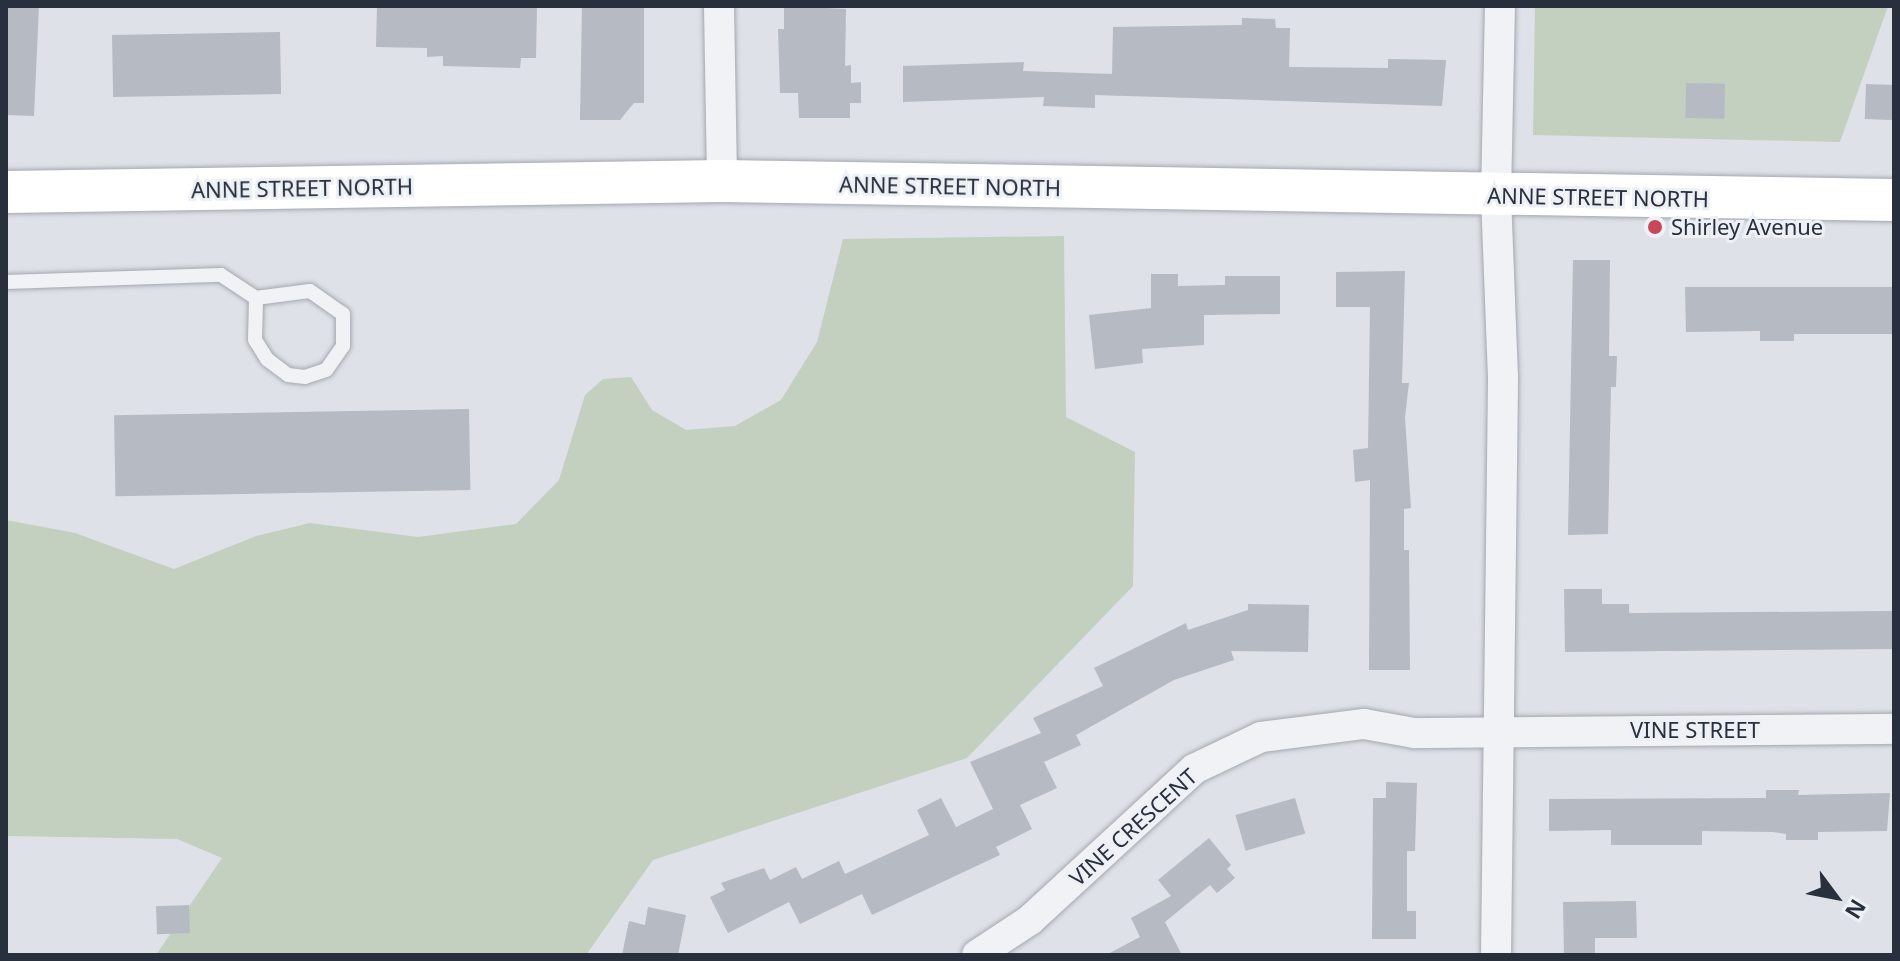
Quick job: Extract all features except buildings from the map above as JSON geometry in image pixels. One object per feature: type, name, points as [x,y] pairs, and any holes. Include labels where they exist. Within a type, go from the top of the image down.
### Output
[{"type":"street","points":[[719,6],[722,181]]},
{"type":"street","points":[[1496,955],[1495,730],[1503,378],[1496,196],[1500,6]]},
{"type":"street","name":"ANNE STREET NORTH","points":[[6,192],[722,181],[1496,196],[1894,200]]},
{"type":"street","name":"VINE CRESCENT","points":[[977,955],[1030,920],[1194,769],[1261,737],[1364,724],[1414,733],[1495,730]]},
{"type":"street","name":"VINE STREET","points":[[1495,730],[1894,729]]},
{"type":"lane","points":[[6,282],[221,275],[256,298]]},
{"type":"lane","points":[[310,291],[343,314],[343,346],[326,370],[305,377],[288,375],[267,359],[255,340],[256,298],[270,292],[310,291]]},
{"type":"green space","points":[[1535,6],[1888,6],[1840,142],[1533,135]]},
{"type":"green space","points":[[1064,236],[1066,417],[1135,452],[1133,586],[967,758],[653,860],[586,955],[156,955],[222,858],[177,839],[6,836],[6,520],[75,533],[174,569],[256,536],[310,523],[418,537],[516,524],[559,480],[585,395],[603,379],[631,377],[652,410],[686,430],[735,426],[781,400],[817,342],[843,239]]},
{"type":"place","name":"Shirley Avenue","points":[[1655,227]]}]
